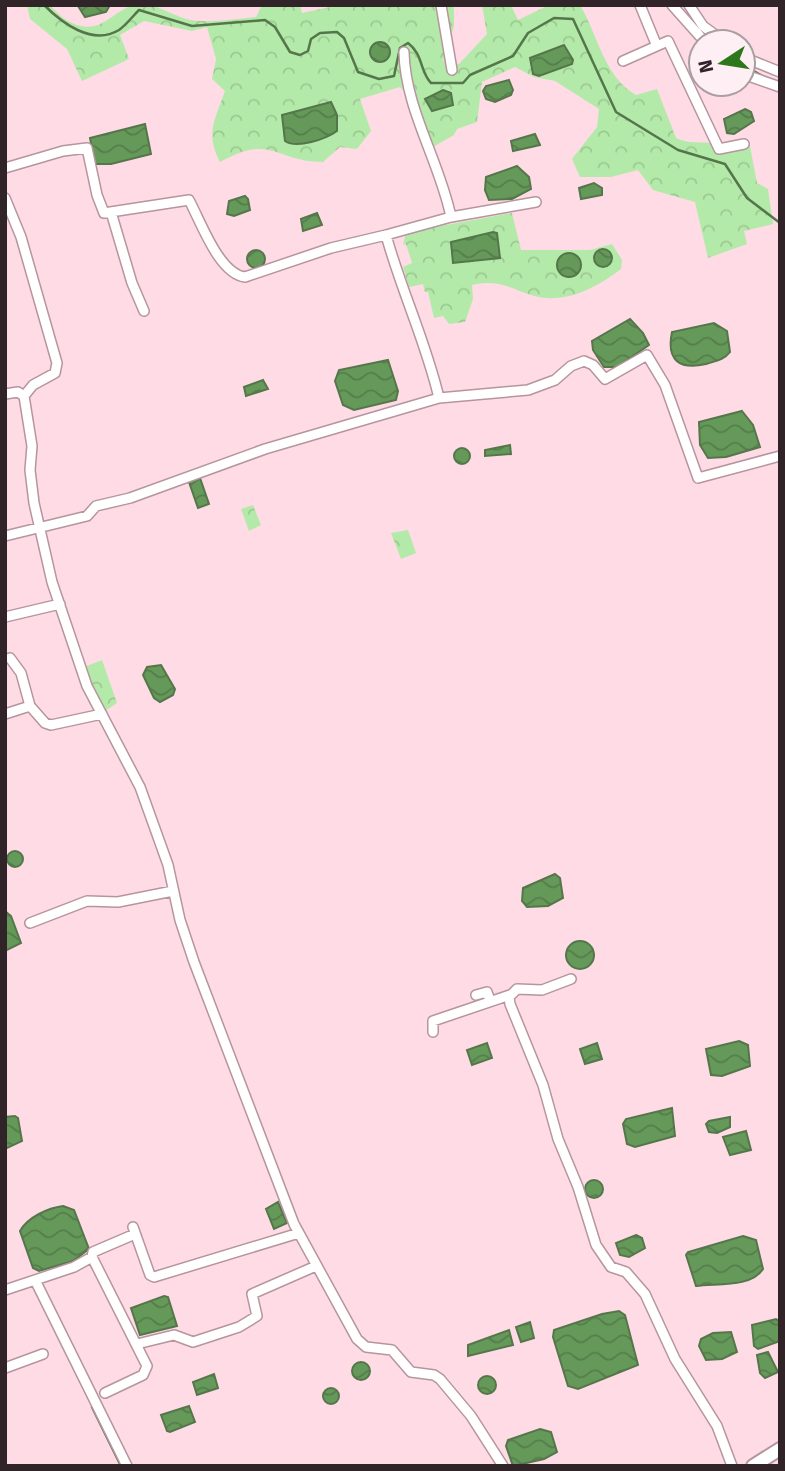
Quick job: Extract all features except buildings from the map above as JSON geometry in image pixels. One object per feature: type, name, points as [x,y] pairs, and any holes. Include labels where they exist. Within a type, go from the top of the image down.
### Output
[{"type":"main road","points":[[753,1466],[780,1448]]},
{"type":"street","points":[[441,5],[452,70]]},
{"type":"street","points":[[640,5],[656,44]]},
{"type":"street","points":[[672,5],[693,28]]},
{"type":"street","points":[[689,5],[706,28]]},
{"type":"street","points":[[623,61],[656,44],[668,41],[681,61],[719,149],[744,144]]},
{"type":"street","points":[[404,52],[407,82],[443,180],[451,217]]},
{"type":"street","points":[[757,63],[780,72]]},
{"type":"street","points":[[757,79],[780,87]]},
{"type":"street","points":[[5,168],[63,151],[87,148],[104,214],[189,200],[222,264],[230,272],[245,277],[331,247],[451,217],[536,202]]},
{"type":"street","points":[[5,198],[10,225],[57,363],[55,373],[33,385],[24,396]]},
{"type":"street","points":[[111,212],[132,283],[144,311]]},
{"type":"street","points":[[386,235],[401,285],[423,335],[439,398]]},
{"type":"street","points":[[5,536],[87,516],[96,506],[130,498],[265,449],[439,398],[528,390],[555,380],[571,366],[584,361],[593,365],[605,379],[649,355],[668,394],[698,478],[780,456]]},
{"type":"street","points":[[5,394],[18,392],[24,396],[32,446],[30,470],[39,528],[60,604],[87,685],[139,787],[167,865],[194,962],[250,1114],[299,1233],[362,1345],[370,1349],[388,1348],[411,1372],[434,1375],[440,1379],[471,1416],[503,1466]]},
{"type":"street","points":[[5,617],[60,604]]},
{"type":"street","points":[[10,658],[21,673],[30,706],[45,723],[51,725],[102,714]]},
{"type":"street","points":[[5,714],[30,706]]},
{"type":"street","points":[[30,923],[87,901],[118,902],[173,891]]},
{"type":"street","points":[[433,1032],[433,1021],[510,995],[517,989],[542,990],[571,979]]},
{"type":"street","points":[[476,995],[486,992],[490,1000]]},
{"type":"street","points":[[510,995],[596,1245],[611,1267],[626,1272],[645,1294],[675,1359],[717,1426],[732,1466]]},
{"type":"street","points":[[5,1290],[74,1267],[92,1257],[93,1252],[134,1230],[150,1275],[154,1277],[299,1233]]},
{"type":"street","points":[[92,1257],[146,1362],[145,1372],[105,1392]]},
{"type":"street","points":[[137,1344],[174,1335],[193,1342],[239,1327],[257,1316],[252,1294],[316,1266]]},
{"type":"street","points":[[35,1280],[127,1466]]},
{"type":"street","points":[[5,1368],[43,1354]]},
{"type":"green space","points":[[141,4],[154,6],[186,19],[202,21],[256,17],[262,5],[300,5],[302,13],[339,5],[454,5],[454,26],[443,61],[459,64],[487,34],[482,5],[511,5],[518,20],[549,5],[580,5],[616,78],[636,95],[657,89],[676,138],[720,146],[749,141],[757,183],[768,189],[773,224],[744,231],[747,244],[708,258],[695,202],[653,190],[638,170],[611,177],[580,177],[572,159],[597,127],[599,109],[555,81],[534,77],[515,67],[482,82],[477,122],[457,129],[454,135],[433,147],[428,145],[407,94],[400,87],[360,99],[371,131],[357,149],[340,147],[323,162],[306,161],[263,149],[251,150],[220,162],[212,134],[225,91],[212,79],[216,59],[207,27],[192,31],[144,21],[120,35],[129,59],[82,81],[67,49],[30,19],[27,5],[50,5],[67,21],[89,27]]},
{"type":"green space","points":[[512,213],[521,250],[590,250],[612,244],[622,260],[621,269],[604,281],[567,297],[546,298],[494,283],[472,285],[473,299],[465,322],[449,324],[443,316],[434,318],[428,292],[425,292],[423,284],[409,287],[403,267],[412,263],[406,244],[403,245],[405,236],[424,229]]},
{"type":"green space","points":[[253,505],[261,525],[249,531],[241,509]]},
{"type":"green space","points":[[408,530],[416,553],[401,559],[391,533]]},
{"type":"green space","points":[[102,660],[117,703],[105,711],[84,667]]},
{"type":"water","points":[[110,5],[106,12],[85,17],[78,6]]},
{"type":"water","points":[[380,42],[387,45],[390,52],[387,59],[380,62],[373,59],[370,52],[373,45]]},
{"type":"water","points":[[564,45],[573,60],[572,64],[539,76],[533,74],[530,58]]},
{"type":"water","points":[[509,80],[513,90],[511,95],[495,102],[486,99],[483,91],[486,86]]},
{"type":"water","points":[[443,90],[451,93],[453,105],[432,111],[425,99]]},
{"type":"water","points":[[331,102],[337,115],[337,131],[319,140],[304,143],[285,141],[282,115]]},
{"type":"water","points":[[745,109],[751,112],[754,121],[734,134],[727,133],[724,119]]},
{"type":"water","points":[[145,124],[151,154],[111,164],[95,164],[90,138]]},
{"type":"water","points":[[535,134],[540,145],[513,151],[511,141]]},
{"type":"water","points":[[517,166],[529,177],[531,189],[512,199],[489,200],[485,190],[486,177]]},
{"type":"water","points":[[594,183],[602,188],[602,195],[581,199],[579,188]]},
{"type":"water","points":[[245,196],[250,210],[234,216],[227,214],[229,201]]},
{"type":"water","points":[[317,213],[322,225],[303,231],[301,219]]},
{"type":"water","points":[[497,233],[500,258],[453,263],[451,242]]},
{"type":"water","points":[[599,249],[607,249],[612,258],[610,265],[599,267],[594,262],[594,254]]},
{"type":"water","points":[[256,250],[262,253],[265,259],[262,265],[256,268],[250,265],[247,259],[250,253]]},
{"type":"water","points":[[569,253],[578,256],[581,265],[578,274],[569,277],[560,274],[557,265],[560,256]]},
{"type":"water","points":[[630,319],[643,333],[649,345],[617,367],[604,367],[593,350],[592,341]]},
{"type":"water","points":[[714,323],[727,331],[730,352],[728,355],[697,366],[677,361],[671,350],[672,332]]},
{"type":"water","points":[[388,360],[398,391],[396,400],[354,410],[343,405],[335,381],[339,370]]},
{"type":"water","points":[[263,380],[268,389],[246,396],[244,387]]},
{"type":"water","points":[[742,411],[753,425],[760,447],[726,457],[708,458],[700,445],[699,422]]},
{"type":"water","points":[[510,445],[511,454],[485,456],[485,450]]},
{"type":"water","points":[[462,448],[470,456],[462,464],[454,456]]},
{"type":"water","points":[[200,478],[209,504],[198,508],[189,482]]},
{"type":"water","points":[[161,665],[175,689],[173,695],[160,702],[154,698],[143,675],[147,667]]},
{"type":"water","points":[[12,851],[18,851],[23,859],[21,865],[12,867],[7,862],[7,856]]},
{"type":"water","points":[[555,874],[560,878],[563,898],[548,906],[527,907],[522,901],[523,888]]},
{"type":"water","points":[[5,911],[11,916],[21,943],[5,951]]},
{"type":"water","points":[[580,941],[590,945],[594,955],[590,965],[580,969],[570,965],[566,955],[570,945]]},
{"type":"water","points":[[739,1041],[748,1045],[750,1066],[722,1076],[711,1075],[706,1049]]},
{"type":"water","points":[[487,1043],[492,1058],[472,1065],[467,1050]]},
{"type":"water","points":[[597,1043],[602,1059],[585,1064],[580,1049]]},
{"type":"water","points":[[672,1108],[675,1136],[635,1147],[627,1144],[623,1124],[626,1119]]},
{"type":"water","points":[[5,1117],[18,1118],[22,1141],[5,1149]]},
{"type":"water","points":[[730,1117],[730,1127],[717,1133],[709,1132],[706,1124],[709,1121]]},
{"type":"water","points":[[746,1131],[751,1150],[730,1155],[723,1137]]},
{"type":"water","points":[[590,1180],[598,1180],[603,1189],[601,1196],[590,1198],[585,1193],[585,1185]]},
{"type":"water","points":[[278,1202],[287,1223],[274,1229],[266,1209]]},
{"type":"water","points":[[63,1206],[74,1210],[89,1249],[73,1261],[39,1271],[33,1268],[20,1231],[28,1221],[39,1214]]},
{"type":"water","points":[[636,1235],[642,1238],[645,1248],[629,1257],[620,1255],[616,1243]]},
{"type":"water","points":[[743,1236],[756,1240],[763,1269],[742,1282],[696,1286],[686,1255],[688,1252]]},
{"type":"water","points":[[168,1297],[177,1326],[140,1335],[131,1308]]},
{"type":"water","points":[[619,1311],[625,1315],[638,1365],[578,1389],[568,1386],[553,1337],[554,1330]]},
{"type":"water","points":[[776,1319],[780,1322],[780,1341],[758,1349],[754,1346],[752,1325]]},
{"type":"water","points":[[530,1322],[534,1338],[521,1342],[516,1327]]},
{"type":"water","points":[[509,1330],[513,1345],[468,1356],[468,1345]]},
{"type":"water","points":[[731,1332],[737,1352],[722,1359],[706,1360],[699,1346],[701,1339],[713,1333]]},
{"type":"water","points":[[768,1352],[778,1372],[765,1378],[760,1373],[757,1355]]},
{"type":"water","points":[[361,1362],[367,1365],[370,1371],[367,1377],[361,1380],[355,1377],[352,1371],[355,1365]]},
{"type":"water","points":[[214,1374],[218,1388],[197,1395],[193,1382]]},
{"type":"water","points":[[487,1376],[493,1379],[496,1385],[493,1391],[487,1394],[481,1391],[478,1385],[481,1379]]},
{"type":"water","points":[[331,1388],[337,1390],[337,1402],[331,1404],[325,1402],[323,1396],[325,1390]]},
{"type":"water","points":[[189,1406],[195,1422],[167,1431],[161,1415]]},
{"type":"water","points":[[540,1429],[551,1432],[557,1452],[544,1459],[513,1466],[506,1446],[508,1440]]},
{"type":"waterway","points":[[44,5],[69,25],[88,34],[98,35],[119,30],[139,10],[192,26],[265,20],[275,27],[290,52],[300,55],[308,51],[311,39],[320,33],[337,32],[344,38],[358,72],[379,79],[394,76],[400,48],[408,43],[416,52],[431,83],[463,83],[470,75],[513,56],[528,33],[554,18],[573,19],[616,112],[678,150],[725,164],[747,198],[780,223]]},
{"type":"waterway","points":[[757,73],[764,77]]},
{"type":"waterway","points":[[92,1407],[121,1466]]}]
